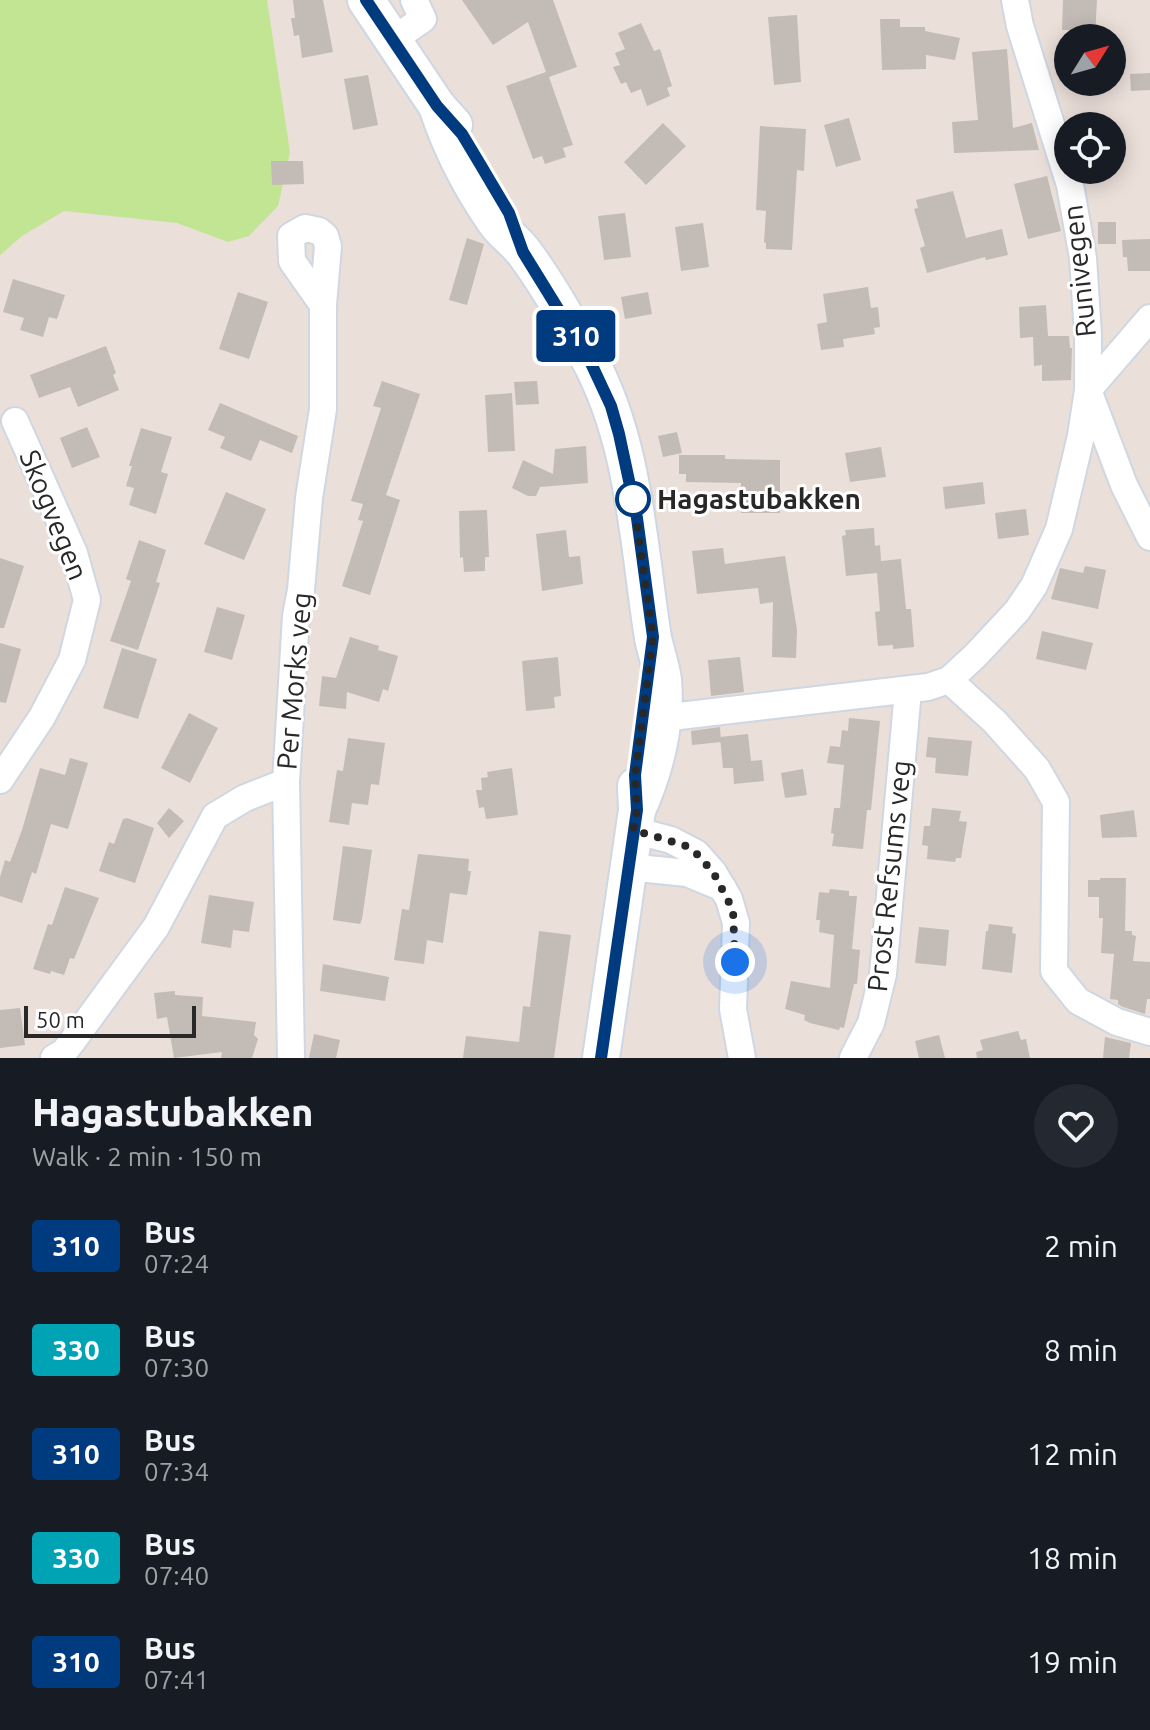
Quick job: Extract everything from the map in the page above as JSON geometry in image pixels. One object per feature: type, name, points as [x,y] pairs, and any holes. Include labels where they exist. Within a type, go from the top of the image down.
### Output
[{"type":"main road","points":[[366,0],[437,106],[449,142],[495,222],[523,252],[589,359],[611,406],[619,434],[637,518],[653,637],[635,775],[635,820],[601,1058]]},
{"type":"street","points":[[394,39],[423,19],[414,0]]},
{"type":"street","name":"Runivegen","points":[[1015,0],[1020,26],[1070,185],[1083,258],[1088,390],[1124,485],[1150,537]]},
{"type":"street","name":"Per Morks veg","points":[[291,1058],[286,782],[296,616],[323,409],[323,305]]},
{"type":"street","points":[[679,716],[908,690],[949,680],[1017,611],[1034,586],[1059,529],[1081,436],[1088,390],[1150,318]]},
{"type":"street","name":"Skogvegen","points":[[0,780],[42,717],[72,660],[87,600],[74,553],[15,421]]},
{"type":"street","points":[[949,680],[995,722],[1037,769],[1056,802],[1054,971],[1078,1001],[1117,1022],[1150,1032]]},
{"type":"street","name":"Prost Refsums veg","points":[[853,1058],[871,1023],[883,974],[908,690]]},
{"type":"street","points":[[54,1058],[64,1052],[156,927],[215,816],[245,798],[286,782]]},
{"type":"street","points":[[635,820],[696,853],[713,872],[733,910],[736,923],[733,1009],[742,1058]]},
{"type":"street","points":[[628,867],[687,873],[723,888]]},
{"type":"green space","points":[[0,0],[267,0],[290,152],[278,206],[249,236],[228,242],[177,223],[64,211],[22,236],[0,255]]},
{"type":"building","points":[[293,0],[323,0],[333,52],[302,58],[299,35],[294,36],[291,18],[295,18]]},
{"type":"building","points":[[462,0],[553,0],[577,67],[549,77],[573,145],[563,148],[566,157],[545,164],[542,156],[533,159],[506,86],[546,72],[528,22],[493,45]]},
{"type":"building","points":[[1063,0],[1097,0],[1096,24],[1062,24]]},
{"type":"building","points":[[797,15],[801,82],[774,85],[768,17]]},
{"type":"building","points":[[880,19],[900,19],[900,27],[925,27],[925,31],[960,38],[955,60],[926,55],[926,69],[882,70]]},
{"type":"building","points":[[641,23],[654,51],[660,49],[672,86],[667,88],[670,96],[647,106],[641,89],[631,93],[626,82],[621,84],[613,67],[620,65],[615,53],[625,49],[618,33]]},
{"type":"building","points":[[1007,49],[1013,128],[1032,123],[1039,150],[954,153],[952,122],[978,120],[972,52]]},
{"type":"building","points":[[1150,73],[1150,90],[1131,91],[1130,74]]},
{"type":"building","points":[[368,75],[378,125],[353,130],[344,79]]},
{"type":"building","points":[[849,118],[861,160],[836,167],[824,125]]},
{"type":"building","points":[[663,123],[686,146],[646,185],[624,162]]},
{"type":"building","points":[[760,126],[806,129],[804,171],[797,170],[792,250],[766,249],[764,242],[766,211],[756,210]]},
{"type":"building","points":[[271,161],[303,161],[304,184],[272,185]]},
{"type":"building","points":[[1047,176],[1061,231],[1028,239],[1014,184]]},
{"type":"building","points":[[953,191],[966,238],[1002,229],[1008,255],[986,260],[985,257],[927,273],[920,248],[925,246],[914,209],[918,208],[916,200]]},
{"type":"building","points":[[625,213],[631,257],[604,260],[598,216]]},
{"type":"building","points":[[1098,222],[1116,222],[1116,244],[1098,244]]},
{"type":"building","points":[[703,223],[709,267],[681,271],[675,227]]},
{"type":"building","points":[[467,238],[484,244],[467,305],[449,300]]},
{"type":"building","points":[[1150,239],[1150,271],[1128,271],[1122,240]]},
{"type":"building","points":[[13,279],[65,295],[57,319],[49,317],[43,337],[20,330],[24,318],[3,312]]},
{"type":"building","points":[[868,287],[871,308],[878,307],[880,327],[874,328],[875,334],[843,339],[844,347],[821,350],[817,324],[827,322],[823,294]]},
{"type":"building","points":[[238,292],[268,302],[249,359],[219,349]]},
{"type":"building","points":[[648,292],[652,314],[625,319],[621,297]]},
{"type":"building","points":[[1046,305],[1048,336],[1069,336],[1072,348],[1071,380],[1042,381],[1042,365],[1034,366],[1033,337],[1020,338],[1019,307]]},
{"type":"building","points":[[106,346],[119,390],[78,407],[70,387],[39,398],[30,375]]},
{"type":"building","points":[[382,381],[420,394],[386,495],[400,500],[370,595],[342,586],[363,521],[358,520],[363,504],[351,501],[381,408],[373,406]]},
{"type":"building","points":[[537,381],[539,404],[516,405],[514,382]]},
{"type":"building","points":[[512,393],[515,451],[488,452],[485,395]]},
{"type":"building","points":[[220,403],[298,436],[292,453],[260,440],[251,461],[220,448],[225,437],[208,430]]},
{"type":"building","points":[[87,427],[100,457],[72,468],[60,438]]},
{"type":"building","points":[[141,428],[172,437],[161,472],[168,474],[156,514],[129,505],[134,488],[126,486],[132,466],[129,466]]},
{"type":"building","points":[[677,432],[682,453],[663,457],[658,436]]},
{"type":"building","points":[[586,446],[588,483],[540,487],[536,496],[528,496],[512,488],[523,460],[553,474],[555,449]]},
{"type":"building","points":[[881,447],[886,477],[850,482],[845,453]]},
{"type":"building","points":[[679,455],[780,460],[780,513],[741,513],[741,483],[686,482],[686,474],[679,474]]},
{"type":"building","points":[[983,482],[985,504],[945,509],[943,487]]},
{"type":"building","points":[[226,492],[266,509],[244,560],[204,544]]},
{"type":"building","points":[[1026,509],[1029,535],[998,539],[995,513]]},
{"type":"building","points":[[487,510],[489,557],[485,557],[485,571],[464,572],[463,557],[460,558],[459,511]]},
{"type":"building","points":[[874,528],[875,546],[880,545],[881,561],[901,559],[906,609],[911,609],[914,647],[893,649],[893,645],[878,646],[875,612],[880,611],[877,573],[846,576],[842,536],[846,535],[845,530]]},
{"type":"building","points":[[566,530],[569,557],[580,556],[583,584],[542,591],[536,534]]},
{"type":"building","points":[[139,540],[166,550],[156,582],[160,583],[138,650],[110,641],[131,581],[126,579]]},
{"type":"building","points":[[723,548],[725,564],[785,556],[797,630],[796,658],[772,657],[773,602],[760,604],[758,588],[697,594],[692,551]]},
{"type":"building","points":[[0,558],[24,566],[4,628],[0,628]]},
{"type":"building","points":[[1085,566],[1106,570],[1098,609],[1051,599],[1060,568],[1083,573]]},
{"type":"building","points":[[217,607],[245,615],[232,660],[204,652]]},
{"type":"building","points":[[1042,631],[1093,643],[1086,670],[1036,659]]},
{"type":"building","points":[[350,637],[398,656],[388,691],[383,689],[379,702],[347,692],[346,709],[319,706],[322,676],[336,678]]},
{"type":"building","points":[[0,643],[21,649],[6,703],[0,702]]},
{"type":"building","points":[[122,648],[157,659],[138,719],[103,708]]},
{"type":"building","points":[[558,657],[561,696],[554,697],[555,708],[526,711],[522,661]]},
{"type":"building","points":[[740,657],[744,692],[711,696],[708,660]]},
{"type":"building","points":[[189,713],[218,728],[190,783],[161,768]]},
{"type":"building","points":[[849,718],[880,721],[871,810],[867,810],[863,849],[832,846],[834,808],[840,808],[844,765],[827,763],[830,746],[840,747],[842,730],[848,731]]},
{"type":"building","points":[[720,727],[721,742],[692,745],[691,731]]},
{"type":"building","points":[[748,734],[751,761],[762,760],[764,781],[734,784],[733,768],[723,768],[720,737]]},
{"type":"building","points":[[928,737],[972,741],[968,776],[935,773],[936,758],[926,757]]},
{"type":"building","points":[[348,738],[385,743],[379,785],[371,784],[368,805],[352,803],[349,825],[329,822],[337,770],[343,771]]},
{"type":"building","points":[[70,758],[88,763],[68,829],[51,824],[36,874],[32,872],[22,903],[0,896],[0,877],[5,860],[10,862],[40,768],[65,775]]},
{"type":"building","points":[[512,768],[518,815],[486,819],[484,807],[479,808],[476,790],[482,790],[481,778],[488,777],[487,772]]},
{"type":"building","points":[[803,769],[807,795],[785,798],[781,773]]},
{"type":"building","points":[[169,808],[184,821],[169,838],[157,823]]},
{"type":"building","points":[[932,808],[961,811],[959,821],[967,822],[961,858],[956,858],[955,862],[927,859],[928,846],[922,845],[924,826],[930,826]]},
{"type":"building","points":[[1134,810],[1137,837],[1102,838],[1100,815]]},
{"type":"building","points":[[123,819],[154,828],[135,883],[99,871],[109,842],[114,844]]},
{"type":"building","points":[[343,846],[372,850],[360,924],[333,920]]},
{"type":"building","points":[[418,854],[469,859],[468,871],[471,871],[467,895],[450,893],[443,943],[427,940],[424,964],[394,960],[402,909],[409,910]]},
{"type":"building","points":[[1126,878],[1125,931],[1132,931],[1132,935],[1136,936],[1133,961],[1150,962],[1150,999],[1147,999],[1145,1014],[1110,999],[1114,954],[1101,953],[1103,918],[1099,918],[1099,897],[1088,897],[1088,880]]},
{"type":"building","points":[[65,887],[99,898],[74,959],[70,958],[64,975],[51,971],[50,974],[33,969]]},
{"type":"building","points":[[830,889],[849,891],[849,896],[857,896],[852,949],[860,950],[857,984],[854,984],[844,1028],[840,1027],[839,1030],[810,1023],[804,1020],[805,1015],[785,1009],[791,981],[830,988],[834,935],[819,932],[820,920],[816,920],[819,892],[829,893]]},
{"type":"building","points":[[209,895],[254,902],[249,932],[233,930],[231,948],[201,943]]},
{"type":"building","points":[[989,924],[1013,927],[1012,933],[1016,934],[1012,973],[982,969]]},
{"type":"building","points":[[919,927],[949,930],[946,966],[915,963]]},
{"type":"building","points":[[539,931],[571,935],[554,1058],[463,1058],[466,1036],[519,1042],[523,1006],[530,1007]]},
{"type":"building","points":[[323,964],[389,977],[385,1001],[320,991]]},
{"type":"building","points":[[175,991],[175,995],[203,997],[202,1016],[256,1022],[254,1035],[258,1039],[252,1058],[221,1058],[222,1052],[174,1058],[167,1017],[157,1019],[154,993]]},
{"type":"building","points":[[20,1008],[25,1045],[0,1048],[0,1010]]},
{"type":"building","points":[[1018,1031],[1021,1040],[1026,1039],[1030,1058],[977,1058],[976,1052],[983,1050],[980,1040]]},
{"type":"building","points":[[314,1034],[340,1040],[336,1058],[309,1058]]},
{"type":"building","points":[[939,1035],[945,1058],[919,1058],[915,1041]]},
{"type":"building","points":[[1105,1037],[1131,1043],[1129,1058],[1103,1058]]},
{"type":"bus line","name":"310","points":[[366,0],[437,106],[462,134],[509,213],[523,252],[589,359],[611,406],[625,457],[637,518],[653,637],[635,775],[637,810],[601,1058]]},
{"type":"place","name":"Hagastubakken","points":[[633,499]]},
{"type":"route","points":[[633,499],[653,637],[635,775],[637,810],[633,830],[684,845],[713,872],[733,910],[736,923],[735,962]]}]
